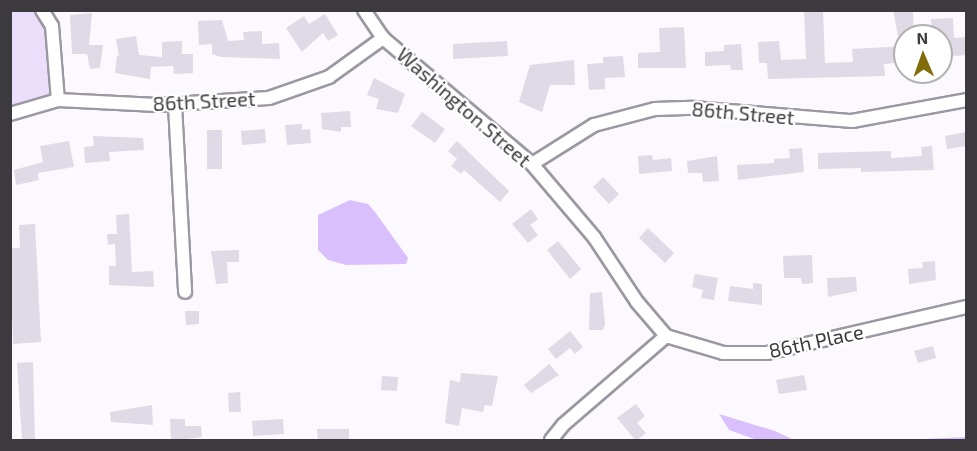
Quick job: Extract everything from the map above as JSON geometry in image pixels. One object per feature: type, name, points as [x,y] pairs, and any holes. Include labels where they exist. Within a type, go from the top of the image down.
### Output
[{"type":"street","points":[[42,10],[52,26],[58,100]]},
{"type":"street","name":"Washington Street","points":[[364,10],[383,38],[532,164],[594,237],[637,302],[666,336]]},
{"type":"street","name":"86th Street","points":[[10,114],[58,100],[175,105],[243,102],[299,90],[346,66],[383,38]]},
{"type":"street","name":"86th Street","points":[[532,164],[594,125],[655,109],[693,108],[852,121],[966,100]]},
{"type":"street","points":[[175,105],[185,292]]},
{"type":"street","name":"86th Place","points":[[666,336],[723,353],[767,353],[966,307]]},
{"type":"street","points":[[551,441],[563,425],[666,336]]},
{"type":"shaded area","points":[[11,11],[42,11],[48,18],[58,100],[11,114]]},
{"type":"shaded area","points":[[350,200],[368,204],[375,212],[408,258],[406,264],[346,265],[328,260],[318,250],[318,215]]},
{"type":"shaded area","points":[[719,414],[775,431],[794,440],[757,440],[729,430]]},
{"type":"building","points":[[804,10],[823,10],[825,63],[853,62],[852,49],[893,47],[893,63],[884,64],[885,76],[768,79],[767,63],[759,63],[758,42],[779,41],[781,60],[806,59]]},
{"type":"building","points":[[893,10],[913,10],[914,24],[896,24]]},
{"type":"building","points":[[92,13],[89,45],[103,45],[100,68],[90,69],[87,54],[72,54],[70,15]]},
{"type":"building","points":[[325,14],[338,35],[328,41],[323,33],[302,52],[286,28],[304,16],[309,24]]},
{"type":"building","points":[[953,18],[954,38],[966,37],[966,55],[953,56],[953,24],[931,24],[931,19]]},
{"type":"building","points":[[222,20],[228,41],[244,40],[243,32],[262,31],[262,44],[279,43],[280,59],[221,57],[212,54],[212,44],[199,45],[198,21]]},
{"type":"building","points":[[684,27],[686,68],[638,68],[638,53],[660,52],[659,28]]},
{"type":"building","points":[[136,36],[139,55],[162,57],[162,42],[182,41],[182,54],[193,54],[193,73],[174,74],[173,66],[151,67],[150,79],[115,73],[117,55],[119,56],[116,39]]},
{"type":"building","points":[[507,41],[508,56],[453,59],[453,44]]},
{"type":"building","points":[[741,44],[743,70],[731,70],[730,65],[705,66],[705,52],[724,51],[724,45]]},
{"type":"building","points":[[623,56],[625,77],[605,78],[605,89],[589,90],[587,64],[603,63],[603,57]]},
{"type":"building","points":[[574,60],[575,85],[550,85],[542,112],[519,102],[530,65]]},
{"type":"building","points":[[374,78],[405,94],[398,113],[376,109],[379,99],[367,95]]},
{"type":"building","points":[[350,111],[351,127],[341,127],[341,132],[322,129],[321,113]]},
{"type":"building","points":[[422,112],[445,129],[435,143],[411,126]]},
{"type":"building","points":[[302,124],[302,130],[310,129],[311,143],[287,145],[285,125]]},
{"type":"building","points":[[265,129],[266,143],[242,145],[241,131]]},
{"type":"building","points":[[207,130],[222,130],[222,169],[207,169]]},
{"type":"building","points":[[966,132],[966,146],[947,149],[945,136]]},
{"type":"building","points":[[93,136],[143,138],[144,150],[109,152],[110,161],[85,163],[84,147],[94,146]]},
{"type":"building","points":[[69,141],[74,167],[38,173],[39,180],[16,185],[14,170],[43,162],[40,146]]},
{"type":"building","points":[[457,141],[509,191],[500,202],[464,170],[461,174],[451,166],[457,159],[448,151]]},
{"type":"building","points":[[932,146],[934,170],[861,172],[861,168],[818,169],[818,153],[891,151],[891,158],[922,156],[921,147]]},
{"type":"building","points":[[802,148],[804,172],[738,180],[737,165],[774,163],[774,159],[790,158],[789,149]]},
{"type":"building","points":[[652,155],[653,160],[671,158],[672,171],[639,174],[638,156]]},
{"type":"building","points":[[717,156],[719,181],[703,182],[702,173],[688,173],[687,161]]},
{"type":"building","points":[[603,177],[619,194],[609,204],[593,187]]},
{"type":"building","points":[[531,209],[538,219],[530,225],[538,235],[528,243],[512,224]]},
{"type":"building","points":[[129,214],[132,272],[153,271],[154,287],[109,285],[109,266],[116,266],[115,244],[108,245],[107,234],[117,234],[116,215]]},
{"type":"building","points":[[35,224],[41,342],[13,344],[10,248],[20,248],[19,225]]},
{"type":"building","points":[[648,228],[674,253],[665,263],[639,238]]},
{"type":"building","points":[[558,241],[581,269],[570,279],[547,250]]},
{"type":"building","points":[[239,250],[239,262],[227,262],[228,283],[216,284],[211,251]]},
{"type":"building","points":[[812,255],[813,283],[802,284],[801,278],[784,278],[783,256]]},
{"type":"building","points":[[935,261],[936,280],[909,284],[908,269],[923,268],[922,262]]},
{"type":"building","points":[[695,274],[718,278],[714,300],[701,298],[703,290],[692,287]]},
{"type":"building","points":[[856,277],[857,291],[828,297],[827,278]]},
{"type":"building","points":[[753,283],[762,284],[762,305],[728,301],[730,286],[753,289]]},
{"type":"building","points":[[602,292],[605,324],[603,330],[589,330],[590,293]]},
{"type":"building","points":[[185,311],[199,311],[199,324],[186,325]]},
{"type":"building","points":[[570,331],[583,347],[575,354],[570,348],[556,359],[548,349]]},
{"type":"building","points":[[933,346],[936,358],[918,363],[914,351]]},
{"type":"building","points":[[33,362],[35,441],[22,441],[17,363]]},
{"type":"building","points":[[549,364],[559,375],[531,393],[524,385]]},
{"type":"building","points":[[461,373],[498,376],[492,406],[485,405],[483,412],[462,408],[459,426],[445,423],[450,380],[460,382]]},
{"type":"building","points":[[804,375],[807,390],[779,394],[776,380]]},
{"type":"building","points":[[382,376],[398,377],[397,391],[381,390]]},
{"type":"building","points":[[240,392],[241,412],[229,412],[228,393]]},
{"type":"building","points":[[636,404],[645,416],[637,423],[646,433],[636,441],[617,418]]},
{"type":"building","points":[[152,405],[153,425],[111,422],[110,412]]},
{"type":"building","points":[[170,419],[185,419],[185,426],[201,426],[202,437],[171,441]]},
{"type":"building","points":[[283,419],[284,434],[253,436],[252,421]]},
{"type":"building","points":[[317,429],[349,429],[349,441],[318,441]]},
{"type":"waterway","points":[[923,440],[966,438]]}]
